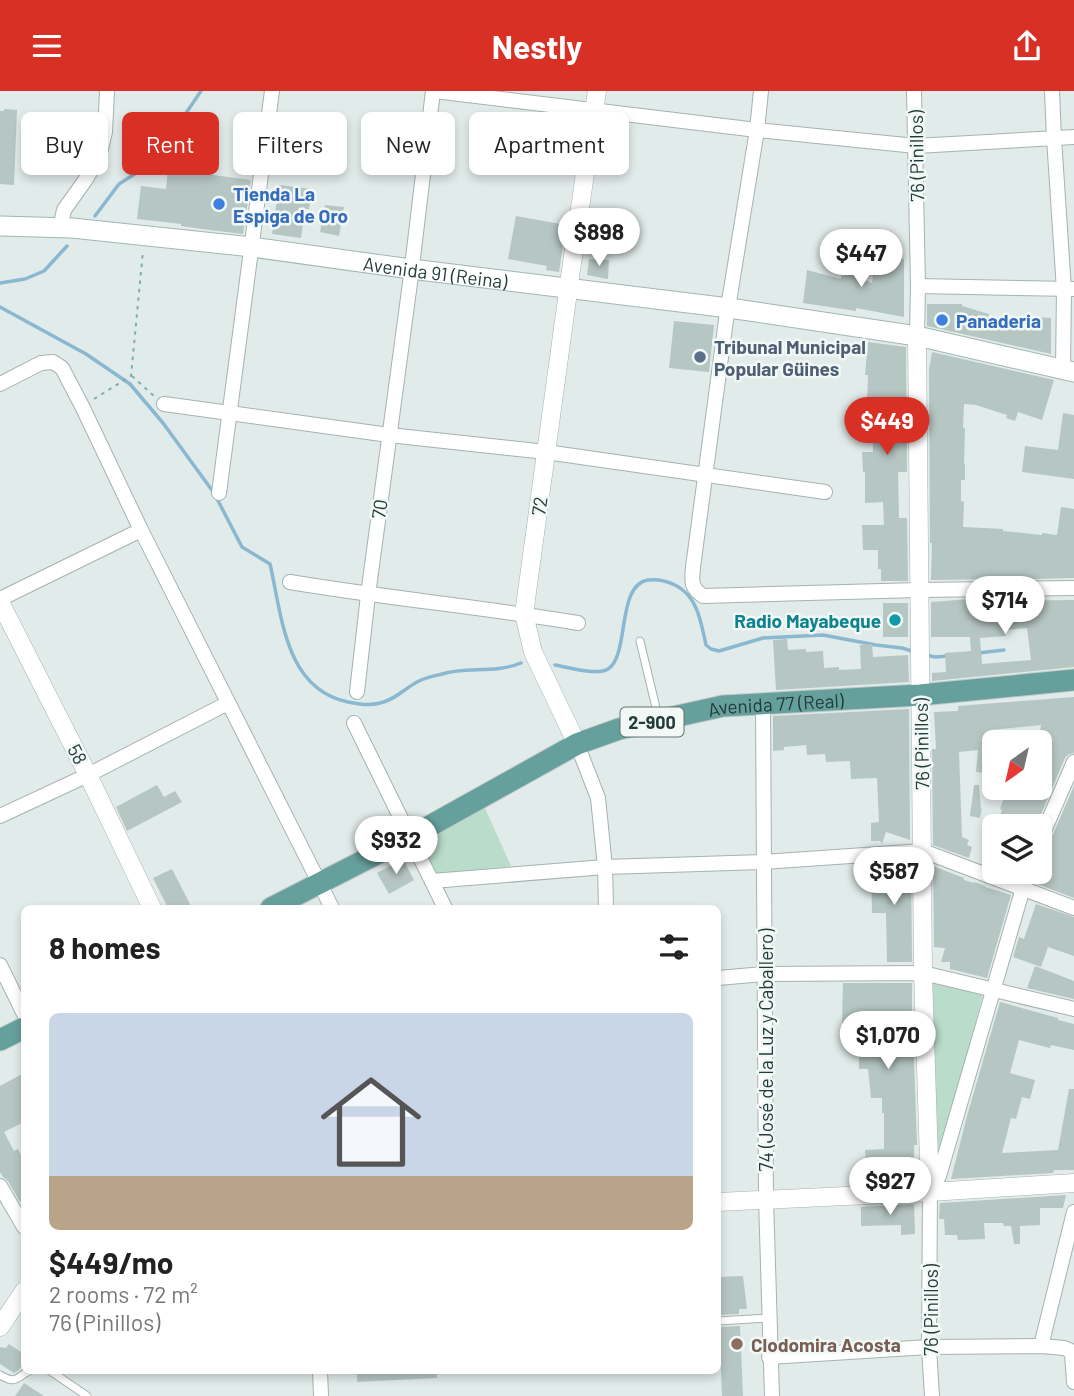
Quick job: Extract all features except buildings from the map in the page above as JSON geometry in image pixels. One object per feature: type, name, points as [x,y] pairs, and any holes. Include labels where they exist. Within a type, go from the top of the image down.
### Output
[{"type":"main road","name":"Avenida 91 (Reina)","points":[[0,226],[92,230],[252,247],[729,309],[917,336],[1068,370]]},
{"type":"main road","name":"Avenida 77 (Real)","points":[[277,905],[411,837],[577,744],[620,729],[723,706],[920,695],[1074,680]]},
{"type":"main road","points":[[0,1040],[21,1030]]},
{"type":"street","points":[[66,228],[64,210],[99,157],[106,132],[107,91]]},
{"type":"street","points":[[219,493],[272,91]]},
{"type":"street","points":[[434,91],[757,130],[916,145],[1074,137]]},
{"type":"street","name":"70","points":[[357,692],[434,91]]},
{"type":"street","name":"72","points":[[597,91],[524,614],[533,652],[577,744],[598,799],[606,905]]},
{"type":"street","points":[[761,91],[692,580],[695,591],[703,596],[1074,588]]},
{"type":"street","name":"76 (Pinillos)","points":[[914,91],[923,973],[930,1192],[929,1347],[932,1396]]},
{"type":"street","points":[[1052,91],[1069,289],[1068,370]]},
{"type":"street","points":[[918,286],[1069,289]]},
{"type":"street","points":[[0,384],[41,363],[53,362],[62,368],[331,905]]},
{"type":"street","points":[[163,404],[389,435],[546,452],[825,492]]},
{"type":"street","points":[[0,601],[141,530]]},
{"type":"street","points":[[289,582],[578,623]]},
{"type":"street","name":"58","points":[[0,601],[151,905]]},
{"type":"street","points":[[0,816],[88,775],[228,703]]},
{"type":"street","name":"74 (José de la Luz y Caballero)","points":[[763,705],[766,1199],[772,1396]]},
{"type":"street","points":[[354,723],[444,905]]},
{"type":"street","points":[[1051,814],[1074,762]]},
{"type":"street","points":[[432,881],[605,867],[763,862],[923,851],[1074,908]]},
{"type":"street","points":[[930,1192],[939,1176],[1023,884]]},
{"type":"street","points":[[0,965],[21,1008]]},
{"type":"street","points":[[721,978],[764,974],[923,973],[1074,1009]]},
{"type":"street","points":[[721,1202],[1074,1183]]},
{"type":"street","points":[[0,1186],[21,1222]]},
{"type":"street","points":[[1041,1346],[1074,1212]]},
{"type":"street","points":[[0,1327],[21,1296]]},
{"type":"street","points":[[769,1357],[929,1347],[1041,1346],[1069,1350],[1072,1354],[1074,1382]]},
{"type":"street","points":[[320,1374],[321,1396]]},
{"type":"lane","points":[[640,641],[659,720]]},
{"type":"lane","points":[[721,1321],[769,1318]]},
{"type":"lane","points":[[0,1375],[15,1381],[25,1374]]},
{"type":"lane","points":[[55,1374],[87,1396]]},
{"type":"path","points":[[82,406],[131,376],[145,236]]},
{"type":"path","points":[[131,376],[163,404]]},
{"type":"green space","points":[[483,804],[511,866],[436,876],[420,837]]},
{"type":"green space","points":[[932,982],[983,994],[939,1160],[932,1160]]},
{"type":"waterway","points":[[95,216],[119,184],[147,166],[164,150],[201,91]]},
{"type":"waterway","points":[[0,283],[25,279],[44,271],[67,246]]},
{"type":"waterway","points":[[0,307],[86,354],[130,384],[163,423],[214,493],[242,547],[270,564],[290,648],[311,682],[327,694],[348,702],[376,704],[385,702],[429,677],[461,670],[501,668],[521,663]]},
{"type":"waterway","points":[[555,665],[590,671],[608,669],[619,650],[631,594],[638,585],[648,580],[672,584],[689,596],[697,611],[706,645],[711,649],[719,651],[763,638],[823,635],[915,652]]},
{"type":"waterway","points":[[978,653],[1004,650]]},
{"type":"waterway","points":[[926,655],[949,656]]},
{"type":"place","name":"Tienda La Espiga de Oro","points":[[219,204]]},
{"type":"place","name":"Panaderia","points":[[942,320]]},
{"type":"place","name":"Tribunal Municipal Popular Güines","points":[[700,357]]},
{"type":"place","name":"Radio Mayabeque","points":[[895,620]]},
{"type":"place","name":"Clodomira Acosta","points":[[737,1344]]}]
